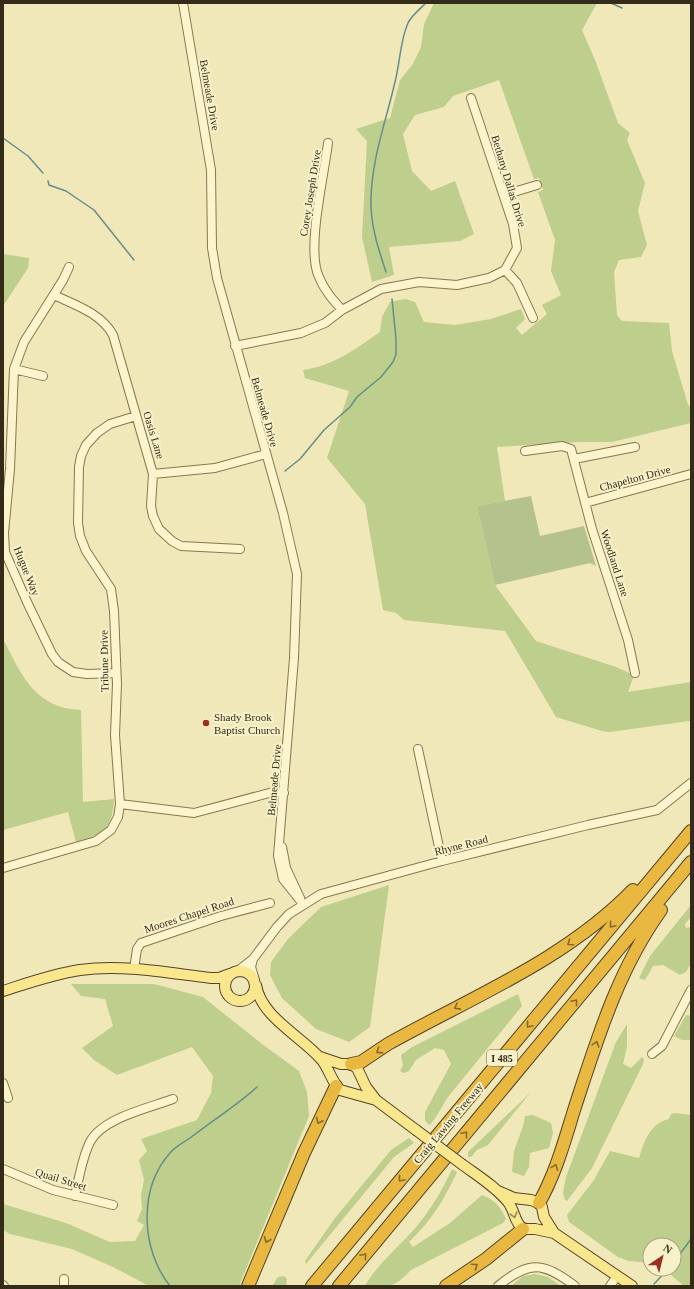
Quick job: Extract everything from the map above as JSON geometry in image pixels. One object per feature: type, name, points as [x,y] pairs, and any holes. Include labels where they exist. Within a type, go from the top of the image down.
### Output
[{"type":"highway","points":[[346,1064],[361,1062],[394,1041],[521,973],[566,946],[604,918],[691,831]]},
{"type":"highway","name":"Craig Lawing Freeway","points":[[312,1286],[691,831]]},
{"type":"highway","name":"Craig Lawing Freeway","points":[[339,1286],[691,862]]},
{"type":"highway","points":[[539,1203],[555,1168],[606,1015],[621,977],[648,928],[691,868]]},
{"type":"highway","points":[[248,1286],[334,1082]]},
{"type":"highway","points":[[446,1286],[486,1259],[523,1229]]},
{"type":"main road","points":[[4,989],[79,970],[134,969],[211,978],[219,978],[234,972],[248,973],[255,983],[258,998],[266,1008],[320,1057],[334,1082],[344,1093],[365,1096],[376,1100]]},
{"type":"main road","points":[[226,993],[225,983],[234,972]]},
{"type":"main road","points":[[211,978],[234,1000],[244,1001],[266,1008]]},
{"type":"main road","points":[[244,1001],[253,995],[255,983]]},
{"type":"main road","points":[[320,1057],[346,1064],[360,1072],[366,1087],[376,1100],[498,1192],[512,1207],[517,1223],[523,1229],[535,1229],[554,1233],[632,1286]]},
{"type":"main road","points":[[334,1082],[335,1070],[346,1064]]},
{"type":"main road","points":[[498,1192],[514,1198],[539,1203],[542,1207],[544,1217],[554,1233]]},
{"type":"main road","points":[[535,1229],[541,1224],[544,1217]]},
{"type":"street","name":"Belmeade Drive","points":[[183,3],[211,170],[212,248],[214,263],[220,291],[294,557],[297,584],[284,793],[281,828],[278,836],[280,869],[290,889],[303,904]]},
{"type":"street","name":"Bethany Dallas Drive","points":[[471,98],[513,224],[517,248],[505,270]]},
{"type":"street","name":"Corey Joseph Drive","points":[[328,143],[313,243],[318,277],[332,299],[342,310]]},
{"type":"street","points":[[504,195],[537,185]]},
{"type":"street","name":"Hugue Way","points":[[69,267],[54,295],[24,342],[14,369],[10,469],[4,533],[5,552],[26,602],[52,654],[58,662],[73,672],[87,674],[115,674]]},
{"type":"street","points":[[235,346],[300,333],[325,323],[342,310],[381,289],[419,282],[457,285],[489,278],[505,270],[517,283],[533,318]]},
{"type":"street","name":"Oasis Lane","points":[[54,295],[95,315],[109,327],[117,346],[154,474],[151,506],[153,516],[159,529],[180,546],[193,548],[240,549]]},
{"type":"street","points":[[14,369],[43,376]]},
{"type":"street","name":"Tribune Drive","points":[[3,868],[90,843],[106,835],[115,824],[120,804],[115,735],[117,684],[115,674],[112,594],[108,583],[86,551],[80,536],[79,467],[86,445],[97,433],[110,424],[136,416]]},
{"type":"street","points":[[525,451],[566,446],[570,449],[574,459],[635,447]]},
{"type":"street","points":[[154,474],[215,468],[266,454]]},
{"type":"street","name":"Woodland Lane","points":[[574,459],[585,503],[628,640],[635,673]]},
{"type":"street","name":"Chapelton Drive","points":[[585,503],[691,474]]},
{"type":"street","points":[[418,749],[442,861]]},
{"type":"street","name":"Rhyne Road","points":[[234,972],[253,959],[277,926],[303,904],[327,892],[442,861],[588,825],[657,810],[691,783]]},
{"type":"street","points":[[120,804],[194,813],[273,792],[284,793]]},
{"type":"street","name":"Moores Chapel Road","points":[[134,969],[137,948],[141,943],[221,916],[270,903]]},
{"type":"street","points":[[253,959],[251,967],[255,983]]},
{"type":"street","points":[[652,1054],[662,1046],[691,990]]},
{"type":"street","points":[[3,1083],[8,1098]]},
{"type":"street","points":[[75,1196],[87,1148],[100,1130],[116,1120],[173,1099]]},
{"type":"street","name":"Quail Street","points":[[3,1169],[53,1190],[113,1205]]},
{"type":"street","points":[[498,1286],[520,1270],[532,1266],[551,1270],[575,1286]]},
{"type":"street","points":[[610,1286],[617,1276]]},
{"type":"green space","points":[[434,3],[597,3],[582,30],[595,60],[618,123],[630,133],[627,140],[645,183],[638,211],[647,245],[641,257],[619,260],[614,272],[617,315],[622,321],[669,323],[672,351],[688,405],[691,407],[691,423],[612,442],[580,442],[497,447],[505,501],[477,506],[495,585],[536,641],[616,667],[634,675],[628,692],[691,682],[691,723],[689,721],[610,732],[556,717],[505,631],[404,620],[396,613],[383,610],[365,504],[327,458],[349,391],[305,378],[303,370],[335,361],[353,351],[380,332],[382,317],[390,302],[405,299],[415,302],[424,322],[455,325],[491,319],[521,309],[525,319],[516,328],[522,335],[547,314],[542,305],[561,295],[551,271],[555,240],[538,192],[543,190],[539,178],[534,179],[499,80],[453,96],[444,107],[415,115],[403,134],[412,171],[431,191],[455,181],[474,234],[460,241],[389,247],[394,275],[372,282],[362,237],[367,141],[356,129],[390,118],[400,80],[413,64],[421,47],[424,24]]},
{"type":"green space","points":[[3,254],[29,258],[28,268],[3,306]]},
{"type":"green space","points":[[531,496],[540,536],[584,526],[596,566],[590,563],[495,585],[477,506]]},
{"type":"green space","points":[[3,639],[24,677],[32,688],[52,703],[65,708],[81,710],[83,802],[114,799],[111,818],[105,829],[100,833],[76,842],[68,812],[3,830]]},
{"type":"green space","points":[[389,885],[370,1027],[349,1042],[316,1029],[282,998],[270,975],[271,962],[288,939],[321,907]]},
{"type":"green space","points":[[691,905],[691,917],[685,924],[686,928],[691,927],[691,963],[686,972],[680,975],[663,965],[653,966],[645,980],[639,978],[650,956]]},
{"type":"green space","points":[[71,984],[154,984],[203,997],[262,1044],[299,1071],[307,1092],[309,1116],[239,1286],[149,1286],[115,1268],[72,1249],[10,1234],[3,1230],[3,1204],[66,1223],[110,1242],[135,1241],[144,1225],[137,1221],[142,1209],[141,1195],[144,1180],[139,1160],[147,1151],[141,1139],[197,1120],[211,1093],[213,1076],[192,1047],[117,1075],[94,1060],[82,1048],[113,1026],[105,999],[81,996]]},
{"type":"green space","points":[[518,994],[522,1006],[448,1097],[429,1125],[425,1120],[425,1112],[451,1064],[444,1050],[435,1048],[416,1060],[409,1071],[404,1073],[400,1071],[403,1065],[401,1055],[412,1047]]},
{"type":"green space","points":[[686,1015],[691,1016],[691,1040],[682,1040],[674,1036]]},
{"type":"green space","points":[[627,1024],[627,1047],[623,1064],[631,1068],[642,1057],[644,1059],[643,1064],[592,1168],[567,1201],[565,1200],[563,1193],[566,1177],[616,1042]]},
{"type":"green space","points":[[531,1092],[488,1145],[477,1150],[471,1157],[468,1157],[468,1152]]},
{"type":"green space","points":[[671,1114],[691,1115],[691,1286],[684,1286],[673,1277],[682,1277],[682,1237],[642,1237],[642,1262],[629,1261],[618,1257],[569,1222],[567,1215],[594,1180],[610,1151],[639,1158],[643,1146],[652,1129],[662,1121],[669,1119]]},
{"type":"green space","points":[[533,1115],[551,1123],[553,1133],[549,1148],[530,1153],[529,1167],[524,1176],[512,1172],[514,1151],[525,1116]]},
{"type":"green space","points":[[409,1138],[414,1143],[394,1157],[306,1264],[305,1261],[335,1218],[391,1150]]},
{"type":"green space","points":[[452,1169],[457,1172],[442,1201],[430,1218],[409,1242],[413,1247],[450,1223],[482,1195],[497,1204],[506,1219],[503,1223],[411,1270],[400,1281],[386,1286],[365,1286],[376,1270],[411,1233],[422,1219],[445,1184]]},
{"type":"green space","points":[[535,1274],[548,1277],[561,1286],[511,1286],[523,1276]]},
{"type":"green space","points":[[284,1276],[287,1279],[286,1286],[272,1286],[278,1277]]},
{"type":"waterway","points":[[386,272],[373,227],[371,198],[374,168],[397,75],[405,30],[411,18],[426,3]]},
{"type":"waterway","points":[[611,3],[622,8]]},
{"type":"waterway","points":[[3,138],[28,156],[43,173]]},
{"type":"waterway","points":[[48,181],[49,185],[66,191],[94,210],[134,260]]},
{"type":"waterway","points":[[285,471],[300,459],[324,430],[350,407],[357,397],[381,377],[393,362],[396,354],[396,339],[392,299]]},
{"type":"waterway","points":[[170,1286],[160,1271],[153,1255],[149,1238],[147,1220],[148,1201],[152,1184],[160,1168],[172,1151],[233,1107],[257,1087]]},
{"type":"waterway","points":[[682,1251],[691,1239]]},
{"type":"waterway","points":[[654,1284],[661,1277]]},
{"type":"place","name":"Shady Brook Baptist Church","points":[[206,723]]}]
